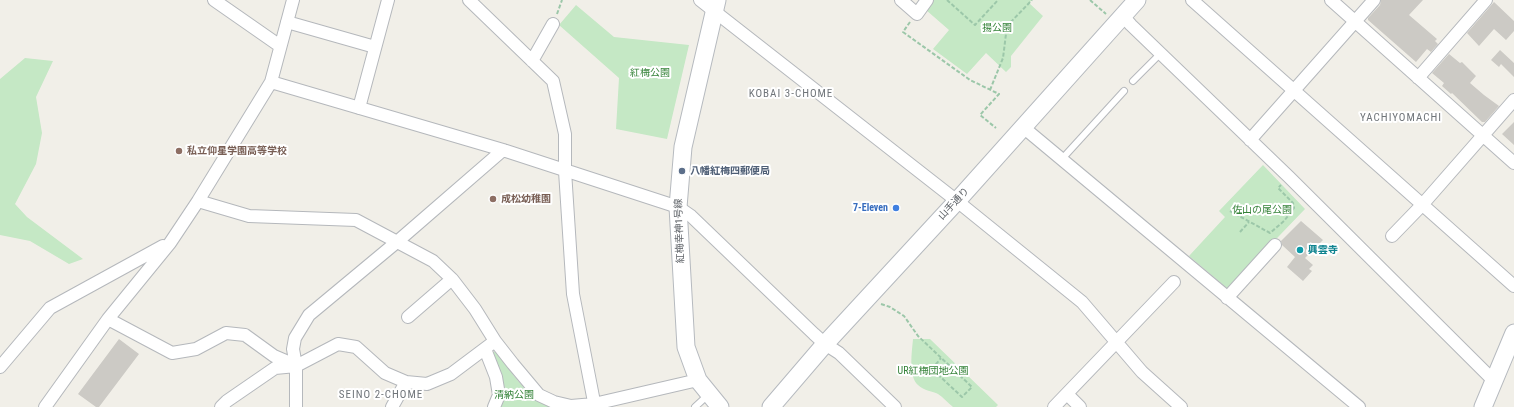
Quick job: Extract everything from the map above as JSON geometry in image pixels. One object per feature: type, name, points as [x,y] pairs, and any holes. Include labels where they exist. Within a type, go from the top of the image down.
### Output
[{"type":"street","points":[[214,0],[280,46]]},
{"type":"street","points":[[45,407],[108,319],[170,243],[198,201],[271,82],[293,0]]},
{"type":"street","points":[[359,108],[388,0]]},
{"type":"street","points":[[469,0],[553,81],[566,134],[565,171],[573,294],[595,405]]},
{"type":"street","points":[[700,0],[715,6],[1082,302],[1142,372],[1181,407]]},
{"type":"street","points":[[901,0],[917,14],[927,0]]},
{"type":"street","name":"山手通り","points":[[771,407],[825,344],[957,201],[1137,0]]},
{"type":"street","points":[[1192,0],[1514,286]]},
{"type":"street","points":[[1330,0],[1514,163]]},
{"type":"street","points":[[1250,140],[1374,0]]},
{"type":"street","points":[[1418,78],[1486,0]]},
{"type":"street","name":"紅梅幸神1号線","points":[[715,6],[683,147],[678,206],[686,347],[698,380],[720,407]]},
{"type":"street","points":[[1123,16],[1494,381]]},
{"type":"street","points":[[287,22],[376,47]]},
{"type":"street","points":[[532,61],[553,24]]},
{"type":"street","points":[[271,82],[503,150],[678,206],[691,216],[825,344],[839,353],[895,407]]},
{"type":"street","points":[[1392,236],[1422,205],[1514,100]]},
{"type":"street","points":[[1023,127],[1358,407]]},
{"type":"street","points":[[296,407],[296,366],[293,349],[295,338],[309,315],[398,241],[503,150]]},
{"type":"street","points":[[198,201],[248,216],[356,220],[398,241],[433,261],[452,278],[475,308],[495,341],[513,364],[539,395],[554,402],[571,406],[595,405],[698,380]]},
{"type":"street","points":[[0,367],[50,308],[170,243]]},
{"type":"street","points":[[1227,298],[1275,245]]},
{"type":"street","points":[[408,317],[452,278]]},
{"type":"street","points":[[1054,407],[1174,282]]},
{"type":"street","points":[[108,319],[172,353],[196,349],[226,333],[245,335],[274,356],[296,366]]},
{"type":"street","points":[[1483,407],[1514,333]]},
{"type":"street","points":[[221,407],[227,401],[275,368],[296,366],[338,344],[356,347],[385,373],[406,382],[427,384],[451,374],[485,350],[495,341]]},
{"type":"street","points":[[485,350],[496,377],[499,395],[494,407]]},
{"type":"street","points":[[392,407],[406,382]]},
{"type":"street","points":[[1066,394],[1080,407]]},
{"type":"lane","points":[[1133,82],[1160,54]]},
{"type":"lane","points":[[1062,160],[1124,92]]},
{"type":"lane","points":[[695,407],[709,394]]},
{"type":"path","points":[[947,0],[975,25],[998,0]]},
{"type":"path","points":[[990,90],[1003,58],[1006,26],[1032,0]]},
{"type":"path","points":[[1090,0],[1106,14]]},
{"type":"path","points":[[917,14],[903,32],[970,80],[999,94],[980,115],[996,128]]},
{"type":"path","points":[[1230,211],[1270,233],[1284,221],[1294,208],[1293,202],[1278,188]]},
{"type":"path","points":[[1240,232],[1249,222]]},
{"type":"path","points":[[880,304],[890,307],[904,316],[918,336],[972,387],[962,397],[932,369],[941,358]]},
{"type":"green space","name":"揚公園","points":[[933,0],[1032,0],[1029,3],[1043,16],[1011,56],[1011,67],[1006,72],[986,53],[967,74],[933,49],[949,30],[926,10]]},
{"type":"green space","name":"紅梅公園","points":[[576,5],[614,37],[689,45],[667,139],[616,129],[619,78],[559,25]]},
{"type":"green space","points":[[25,58],[53,61],[36,97],[42,133],[36,164],[15,204],[27,217],[83,259],[69,264],[30,241],[0,235],[0,79]]},
{"type":"green space","name":"佐山の尾公園","points":[[1263,165],[1305,209],[1228,289],[1189,256],[1225,217],[1219,211]]},
{"type":"green space","name":"UR紅梅団地公園","points":[[913,339],[930,339],[998,405],[996,407],[953,407],[938,394],[920,387],[915,381],[912,370]]},
{"type":"green space","name":"清納公園","points":[[497,351],[514,376],[531,396],[551,407],[498,407],[502,392],[502,379],[493,352]]},
{"type":"building","points":[[1381,0],[1423,0],[1409,15],[1437,39],[1435,41],[1438,44],[1431,52],[1427,49],[1416,62],[1368,20],[1368,18],[1380,5]]},
{"type":"building","points":[[1494,2],[1514,21],[1514,31],[1506,40],[1494,29],[1479,46],[1467,33]]},
{"type":"building","points":[[1500,50],[1514,63],[1514,77],[1501,64],[1499,67],[1491,60]]},
{"type":"building","points":[[1449,54],[1460,63],[1462,62],[1476,76],[1470,83],[1499,106],[1485,122],[1482,122],[1452,93],[1451,94],[1442,86],[1444,83],[1432,73]]},
{"type":"building","points":[[1514,122],[1514,145],[1502,134]]},
{"type":"building","name":"興雲寺","points":[[1301,221],[1323,240],[1305,258],[1313,265],[1309,269],[1312,271],[1303,281],[1287,267],[1295,257],[1282,245],[1281,241]]},
{"type":"building","points":[[119,339],[139,354],[99,407],[96,407],[78,394]]},
{"type":"place","name":"私立仰星学園高等学校","points":[[179,151]]},
{"type":"place","name":"八幡紅梅四郵便局","points":[[682,171]]},
{"type":"place","name":"成松幼稚園","points":[[493,199]]},
{"type":"place","name":"7-Eleven","points":[[896,208]]},
{"type":"place","name":"興雲寺","points":[[1300,250]]},
{"type":"district","name":"KOBAI 3-CHOME","points":[[791,94]]},
{"type":"district","name":"YACHIYOMACHI","points":[[1401,118]]},
{"type":"district","name":"SEINO 2-CHOME","points":[[381,395]]}]
